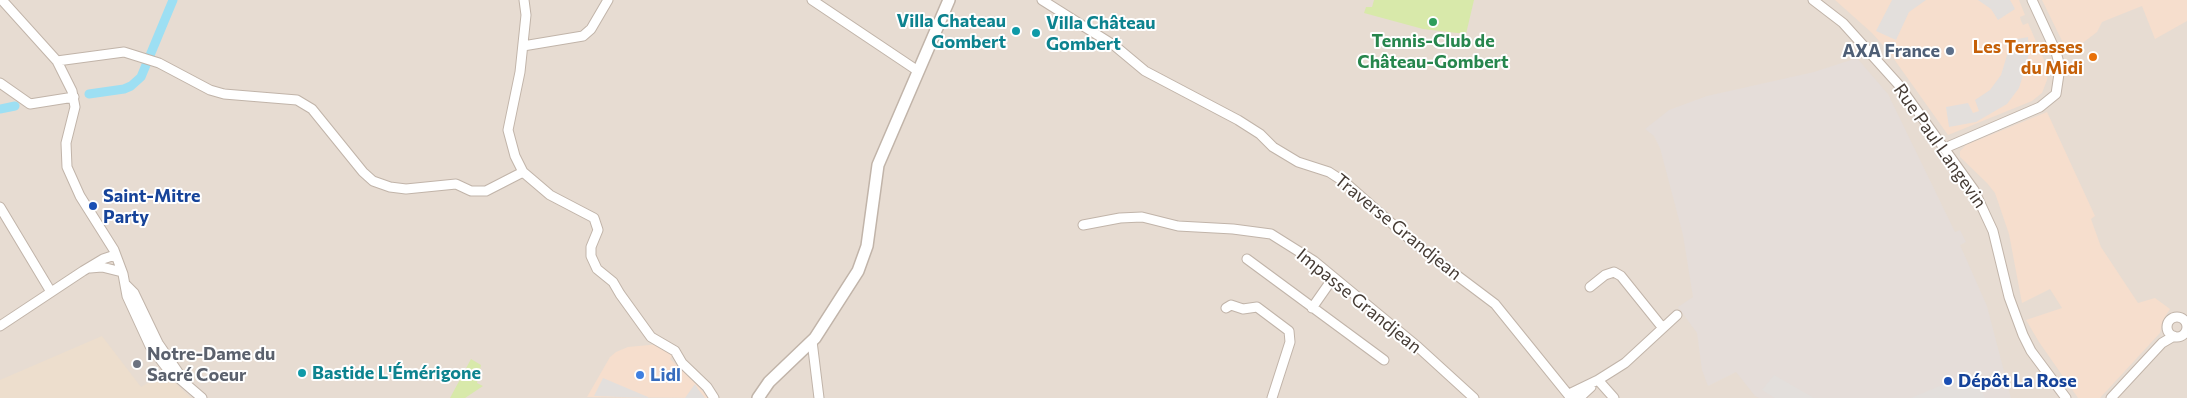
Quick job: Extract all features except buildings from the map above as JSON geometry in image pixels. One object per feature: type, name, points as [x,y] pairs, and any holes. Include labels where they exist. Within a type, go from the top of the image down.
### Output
[{"type":"street","points":[[2,0],[57,61],[73,94],[75,107],[66,143],[67,167],[72,180],[115,255],[125,284],[134,293],[158,343],[184,382],[202,398]]},
{"type":"street","points":[[524,0],[526,15],[523,46],[508,130],[516,156],[524,172],[550,195],[594,218],[598,230],[591,248],[591,256],[597,269],[613,282],[651,337],[675,351],[682,363],[702,382],[714,398]]},
{"type":"street","points":[[523,46],[583,36],[591,29],[608,0]]},
{"type":"street","points":[[812,0],[918,71]]},
{"type":"street","points":[[758,398],[769,382],[812,341],[847,290],[868,246],[878,165],[949,0]]},
{"type":"street","name":"Traverse Grandjean","points":[[1042,0],[1115,46],[1145,71],[1238,120],[1260,134],[1273,147],[1298,162],[1329,172],[1346,183],[1414,242],[1495,304],[1570,396]]},
{"type":"street","name":"Rue Paul Langevin","points":[[1813,0],[1843,23],[1898,84],[1974,190],[1987,215],[1998,246],[2009,297],[2023,335],[2032,351],[2066,398]]},
{"type":"street","points":[[1945,148],[2040,107],[2056,94],[2060,67],[2032,0]]},
{"type":"street","points":[[57,61],[124,52],[160,63],[210,90],[224,94],[297,100],[312,109],[363,172],[373,181],[390,187],[406,190],[456,184],[471,191],[486,191],[524,172]]},
{"type":"street","points":[[0,83],[30,104],[73,94]]},
{"type":"street","points":[[0,207],[51,292]]},
{"type":"street","name":"Impasse Grandjean","points":[[1083,225],[1120,218],[1142,217],[1178,226],[1233,229],[1271,234],[1314,261],[1418,347],[1474,398]]},
{"type":"street","points":[[0,326],[88,268],[103,259],[115,255]]},
{"type":"street","points":[[1247,258],[1384,360]]},
{"type":"street","points":[[88,268],[102,267],[122,272]]},
{"type":"street","points":[[1590,287],[1605,275],[1614,272],[1621,276],[1662,327]]},
{"type":"street","points":[[1312,308],[1333,278]]},
{"type":"street","points":[[1226,308],[1231,305],[1243,309],[1256,307],[1289,331],[1290,342],[1272,398]]},
{"type":"street","points":[[1570,396],[1625,362],[1677,315]]},
{"type":"street","points":[[2111,398],[2170,333]]},
{"type":"street","points":[[812,341],[819,398]]},
{"type":"street","points":[[1579,398],[1598,380]]},
{"type":"street","points":[[1598,380],[1614,398]]},
{"type":"shaded area","points":[[0,0],[2187,0],[2187,398],[0,398]]},
{"type":"shaded area","points":[[1835,0],[2019,0],[2025,15],[2020,17],[2021,21],[2023,25],[2028,23],[2048,69],[2047,80],[2042,93],[2032,101],[1948,135],[1889,52],[1872,33]]},
{"type":"shaded area","points":[[1892,0],[1926,0],[1909,12],[1896,40],[1876,31]]},
{"type":"shaded area","points":[[1978,0],[2010,0],[2015,9],[1998,20],[1991,9]]},
{"type":"shaded area","points":[[2042,0],[2187,0],[2187,21],[2155,39],[2142,6],[2102,22],[2097,32],[2071,52],[2066,49]]},
{"type":"shaded area","points":[[2028,37],[2029,53],[2025,69],[2019,88],[2007,104],[1976,122],[1949,127],[1946,107],[1968,103],[1973,113],[1979,111],[1975,100],[1990,90],[2001,75],[2008,52],[2007,41]]},
{"type":"shaded area","points":[[1857,58],[1888,94],[1955,232],[1960,230],[1966,242],[1960,245],[1987,306],[2011,398],[1759,398],[1755,396],[1736,372],[1708,386],[1702,370],[1697,333],[1678,307],[1693,297],[1683,235],[1660,148],[1654,136],[1645,129],[1669,110],[1707,96],[1814,72]]},
{"type":"shaded area","points":[[2047,112],[2095,216],[2091,219],[2101,247],[2138,303],[2155,298],[2170,309],[2163,320],[2160,333],[2100,398],[2078,398],[2026,320],[2062,308],[2050,289],[2022,303],[2009,234],[1995,193],[1960,157],[1960,151],[1966,145]]},
{"type":"shaded area","points":[[102,336],[141,387],[165,373],[191,398],[0,398],[0,380]]},
{"type":"shaded area","points":[[660,344],[675,352],[670,359],[697,384],[708,398],[587,397],[610,357],[616,352],[628,347]]},
{"type":"shaded area","points":[[1969,374],[1973,383],[1977,381],[1985,398],[1911,398]]},
{"type":"shaded area","points":[[1774,375],[1814,398],[1775,398],[1762,390]]},
{"type":"shaded area","points":[[603,378],[648,397],[648,398],[594,396]]},
{"type":"shaded area","points":[[695,384],[705,398],[685,398]]},
{"type":"green space","name":"Tennis-Club de Château-Gombert","points":[[1374,0],[1474,0],[1466,34],[1423,29],[1364,13],[1366,7],[1372,7]]},
{"type":"green space","points":[[471,359],[481,365],[477,383],[483,386],[465,398],[450,398]]},
{"type":"waterway","points":[[89,94],[124,89],[131,86],[141,77],[173,0]]},
{"type":"waterway","points":[[0,109],[15,106]]},
{"type":"place","name":"Tennis-Club de Château-Gombert","points":[[1433,22]]},
{"type":"place","name":"Villa Chateau Gombert","points":[[1016,31]]},
{"type":"place","name":"Villa Château Gombert","points":[[1036,33]]},
{"type":"place","name":"AXA France","points":[[1950,51]]},
{"type":"place","name":"Les Terrasses du Midi","points":[[2093,57]]},
{"type":"place","name":"Saint-Mitre Party","points":[[93,206]]},
{"type":"place","name":"Notre-Dame du Sacré Coeur","points":[[137,364]]},
{"type":"place","name":"Bastide L'Émérigone","points":[[302,373]]},
{"type":"place","name":"Lidl","points":[[640,375]]},
{"type":"place","name":"Dépôt La Rose","points":[[1948,381]]}]
